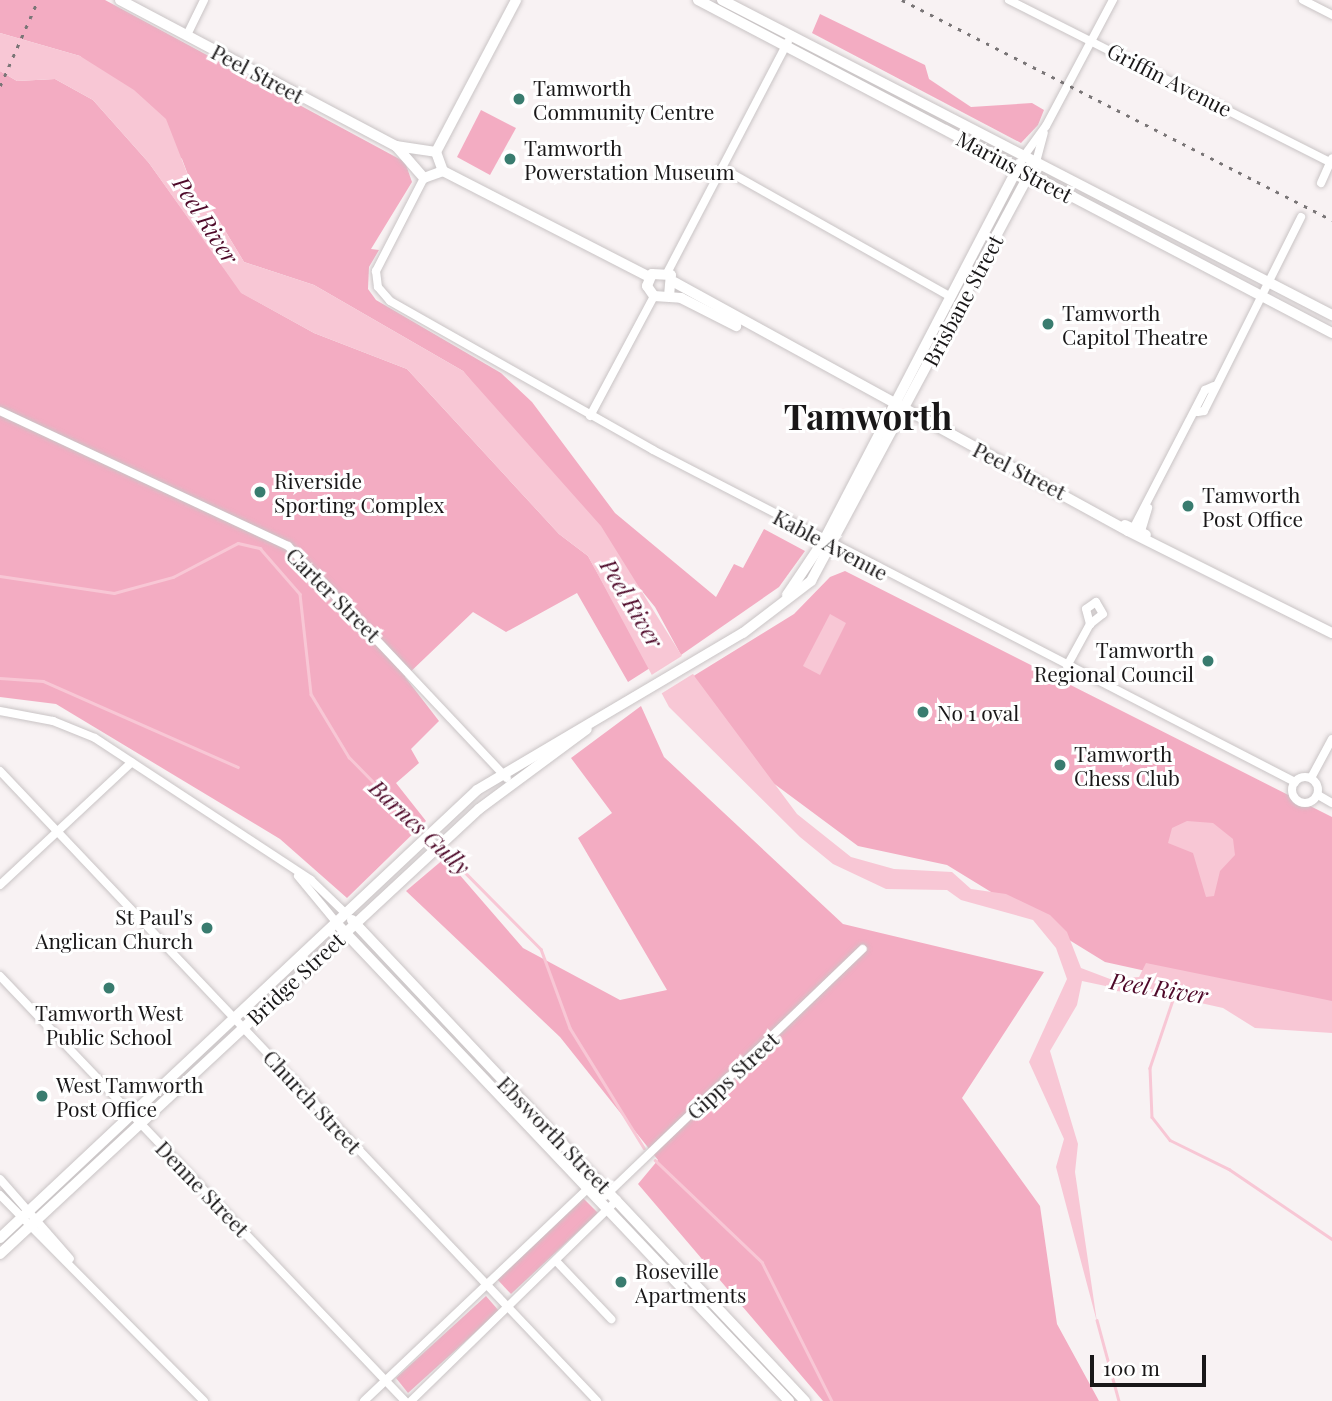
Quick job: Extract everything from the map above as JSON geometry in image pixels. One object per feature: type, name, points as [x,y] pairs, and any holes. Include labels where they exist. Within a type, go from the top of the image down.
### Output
[{"type":"main road","name":"Peel Street","points":[[120,0],[396,146],[424,178]]},
{"type":"main road","points":[[416,167],[431,152],[516,0]]},
{"type":"main road","name":"Marius Street","points":[[698,0],[789,41],[1024,156],[1332,315]]},
{"type":"main road","name":"Marius Street","points":[[722,0],[789,41],[1030,173],[1332,333]]},
{"type":"main road","name":"Peel Street","points":[[396,146],[431,152]]},
{"type":"main road","points":[[431,152],[443,171],[649,277],[671,277],[669,296],[654,296],[649,277]]},
{"type":"main road","name":"Brisbane Street","points":[[829,543],[1024,156]]},
{"type":"main road","name":"Brisbane Street","points":[[898,407],[1035,162]]},
{"type":"main road","points":[[424,178],[443,171]]},
{"type":"main road","name":"Peel Street","points":[[671,277],[877,396]]},
{"type":"main road","name":"Peel Street","points":[[669,296],[877,396],[1137,528],[1332,633]]},
{"type":"main road","name":"Bridge Street","points":[[0,1255],[30,1218],[132,1114],[437,825],[502,773],[743,633],[777,609],[811,581],[829,543]]},
{"type":"main road","name":"Bridge Street","points":[[0,1238],[30,1218],[141,1123],[449,836],[511,783],[603,716]]},
{"type":"main road","name":"Ebsworth Street","points":[[345,913],[805,1401]]},
{"type":"main road","name":"Ebsworth Street","points":[[336,922],[789,1401]]},
{"type":"street","points":[[187,34],[205,0]]},
{"type":"street","name":"Griffin Avenue","points":[[1009,0],[1331,160]]},
{"type":"street","name":"Brisbane Street","points":[[1024,156],[1046,127],[1113,0]]},
{"type":"street","points":[[1303,0],[1332,15]]},
{"type":"street","points":[[671,277],[722,168],[789,41]]},
{"type":"street","name":"Brisbane Street","points":[[1035,162],[1046,127]]},
{"type":"street","points":[[1321,183],[1331,160]]},
{"type":"street","points":[[722,168],[951,297]]},
{"type":"street","name":"Kable Avenue","points":[[424,178],[376,271],[378,287],[390,301],[590,416],[829,543],[1294,782],[1299,802],[1318,795]]},
{"type":"street","points":[[1137,528],[1198,412],[1205,411],[1214,386],[1301,217]]},
{"type":"street","points":[[590,416],[654,296]]},
{"type":"street","name":"Carter Street","points":[[0,411],[288,546],[511,783]]},
{"type":"street","points":[[1067,666],[1090,624]]},
{"type":"street","name":"Ebsworth Street","points":[[0,711],[69,726],[132,762],[298,876],[336,922]]},
{"type":"street","points":[[1294,782],[1311,778],[1332,738]]},
{"type":"street","points":[[0,885],[132,762]]},
{"type":"street","name":"Church Street","points":[[0,772],[597,1401]]},
{"type":"street","points":[[1311,778],[1318,795],[1332,803]]},
{"type":"street","name":"Ebsworth Street","points":[[298,876],[311,880],[345,913]]},
{"type":"street","name":"Gipps Street","points":[[600,1200],[613,1196],[863,949]]},
{"type":"street","name":"Denne Street","points":[[0,976],[405,1401]]},
{"type":"street","points":[[0,1179],[30,1218],[204,1401]]},
{"type":"street","points":[[364,1401],[598,1179]]},
{"type":"street","points":[[0,1195],[30,1218]]},
{"type":"street","name":"Gipps Street","points":[[411,1401],[611,1212],[613,1196]]},
{"type":"street","points":[[557,1262],[611,1319]]},
{"type":"shaded area","points":[[0,0],[105,0],[405,162],[412,182],[371,249],[379,250],[369,267],[368,289],[376,300],[501,373],[532,402],[615,513],[716,597],[734,564],[743,568],[764,529],[805,551],[779,587],[681,655],[655,607],[463,371],[314,285],[244,262],[215,214],[196,196],[182,159],[80,56],[0,33]]},
{"type":"shaded area","points":[[820,14],[925,65],[929,79],[971,107],[1032,103],[1044,110],[1038,125],[1021,143],[812,33]]},
{"type":"shaded area","name":"Riverside Sporting Complex","points":[[0,71],[17,81],[55,79],[93,100],[149,163],[242,293],[314,333],[407,369],[559,534],[588,556],[650,668],[628,682],[577,593],[506,632],[473,612],[405,677],[439,721],[411,749],[419,763],[396,783],[426,821],[347,898],[280,839],[56,704],[0,697]]},
{"type":"shaded area","points":[[481,110],[516,128],[490,175],[457,157]]},
{"type":"shaded area","points":[[845,571],[1332,817],[1332,1012],[1105,962],[947,865],[858,846],[749,765],[687,680],[794,614],[830,577]]},
{"type":"shaded area","points":[[641,706],[664,757],[843,924],[1044,972],[962,1098],[1040,1206],[1057,1324],[1099,1401],[823,1401],[638,1184],[658,1160],[560,1037],[406,891],[445,858],[523,948],[620,1000],[667,990],[578,838],[612,813],[571,758]]},
{"type":"shaded area","points":[[583,1198],[598,1213],[511,1294],[496,1278]]},
{"type":"shaded area","points":[[486,1296],[499,1311],[408,1393],[396,1378]]},
{"type":"water","points":[[0,33],[80,56],[134,90],[166,119],[196,196],[215,214],[244,262],[314,285],[463,371],[601,526],[695,677],[797,814],[851,857],[894,869],[952,872],[971,889],[1006,894],[1050,915],[1067,932],[1081,968],[1110,979],[1139,977],[1146,963],[1332,1001],[1332,1033],[1255,1028],[1223,1008],[1165,995],[1143,981],[1115,988],[1082,981],[1077,1005],[1050,1051],[1078,1144],[1075,1172],[1097,1322],[1056,1167],[1064,1139],[1029,1062],[1067,979],[1056,948],[1033,920],[961,900],[947,890],[886,889],[833,864],[800,837],[669,707],[588,556],[559,534],[407,369],[314,333],[241,293],[149,163],[93,100],[55,79],[17,81],[0,71]]},
{"type":"water","points":[[830,614],[846,623],[820,675],[803,666]]},
{"type":"water","points":[[1187,821],[1213,823],[1233,839],[1235,855],[1220,871],[1214,896],[1206,897],[1193,853],[1168,843],[1172,828]]},
{"type":"pier","points":[[685,654],[696,672],[659,695],[650,676]]},
{"type":"waterway","name":"Barnes Gully","points":[[0,576],[114,593],[173,577],[238,543],[260,548],[300,594],[311,694],[349,757],[425,835]]},
{"type":"waterway","points":[[0,678],[43,681],[238,767]]},
{"type":"waterway","name":"Barnes Gully","points":[[441,848],[541,949],[570,1028],[644,1148]]},
{"type":"waterway","name":"Peel River","points":[[1117,984],[1174,990]]},
{"type":"waterway","points":[[1174,997],[1150,1068],[1152,1117],[1170,1140],[1229,1169],[1332,1239]]},
{"type":"waterway","name":"Barnes Gully","points":[[655,1160],[762,1262],[832,1401]]},
{"type":"waterway","points":[[1097,1320],[1119,1401]]},
{"type":"railway","points":[[0,86],[38,0]]},
{"type":"railway","points":[[902,0],[1332,220]]},
{"type":"place","name":"Tamworth Community Centre","points":[[519,99]]},
{"type":"place","name":"Tamworth Powerstation Museum","points":[[510,159]]},
{"type":"place","name":"Tamworth Capitol Theatre","points":[[1048,324]]},
{"type":"place","name":"Riverside Sporting Complex","points":[[260,492]]},
{"type":"place","name":"Tamworth Post Office","points":[[1188,506]]},
{"type":"place","name":"Tamworth Regional Council","points":[[1208,661]]},
{"type":"place","name":"No 1 oval","points":[[923,712]]},
{"type":"place","name":"Tamworth Chess Club","points":[[1060,765]]},
{"type":"place","name":"St Paul's Anglican Church","points":[[207,928]]},
{"type":"place","name":"Tamworth West Public School","points":[[109,988]]},
{"type":"place","name":"West Tamworth Post Office","points":[[42,1096]]},
{"type":"place","name":"Roseville Apartments","points":[[621,1282]]},
{"type":"district","name":"Tamworth","points":[[868,416]]}]
